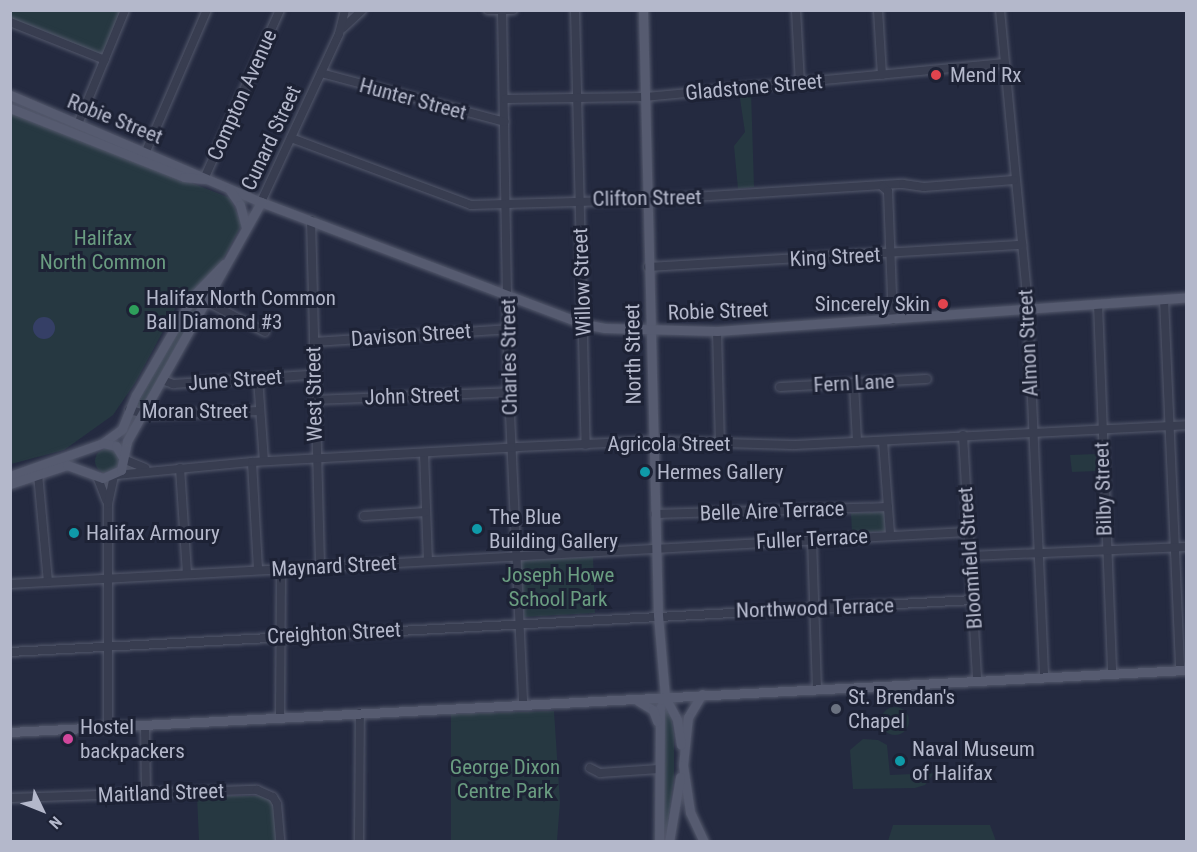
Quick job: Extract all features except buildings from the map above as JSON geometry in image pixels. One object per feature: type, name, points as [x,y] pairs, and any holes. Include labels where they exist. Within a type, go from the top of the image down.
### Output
[{"type":"main road","name":"North Street","points":[[643,10],[658,615],[665,697],[660,732],[658,841]]},
{"type":"main road","name":"Robie Street","points":[[10,95],[144,155]]},
{"type":"main road","name":"Robie Street","points":[[10,108],[200,173],[204,179],[261,202],[584,324],[651,332],[717,331],[1186,297]]},
{"type":"main road","points":[[229,189],[240,205],[246,227]]},
{"type":"main road","name":"Cunard Street","points":[[123,458],[141,415],[261,202]]},
{"type":"main road","name":"Cunard Street","points":[[100,445],[122,429],[129,410],[194,295],[231,255]]},
{"type":"main road","points":[[95,474],[89,457],[100,445]]},
{"type":"main road","points":[[10,476],[100,445],[116,446],[123,458],[115,476],[95,474],[66,465],[10,484]]},
{"type":"main road","points":[[10,732],[1183,670]]},
{"type":"main road","points":[[702,694],[688,717],[682,765],[687,802],[704,842]]},
{"type":"main road","name":"North Street","points":[[665,697],[677,720],[682,765],[669,839]]},
{"type":"main road","points":[[632,699],[653,710],[660,732]]},
{"type":"street","points":[[78,124],[125,10]]},
{"type":"street","points":[[144,155],[207,10]]},
{"type":"street","name":"Compton Avenue","points":[[204,179],[280,10]]},
{"type":"street","name":"Cunard Street","points":[[261,202],[339,34],[345,10]]},
{"type":"street","name":"Cunard Street","points":[[339,34],[362,10]]},
{"type":"street","points":[[488,10],[513,10]]},
{"type":"street","name":"Willow Street","points":[[575,10],[586,445]]},
{"type":"street","points":[[796,10],[800,83]]},
{"type":"street","points":[[878,10],[882,75]]},
{"type":"street","name":"Almon Street","points":[[1000,10],[1014,180],[1028,307],[1044,677]]},
{"type":"street","name":"Charles Street","points":[[502,11],[509,392],[523,704]]},
{"type":"street","points":[[10,22],[105,60]]},
{"type":"street","name":"Gladstone Street","points":[[505,99],[645,97],[1003,63]]},
{"type":"street","name":"Hunter Street","points":[[321,73],[505,122]]},
{"type":"street","name":"Clifton Street","points":[[291,138],[471,205],[579,199],[646,200],[1014,180]]},
{"type":"street","points":[[883,186],[888,191],[893,320]]},
{"type":"street","name":"West Street","points":[[311,220],[315,458],[320,567]]},
{"type":"street","name":"King Street","points":[[648,267],[1022,245]]},
{"type":"street","points":[[194,295],[265,332]]},
{"type":"street","points":[[1164,298],[1174,548],[1183,670]]},
{"type":"street","name":"Bilby Street","points":[[1098,304],[1112,674]]},
{"type":"street","name":"Davison Street","points":[[314,342],[508,329]]},
{"type":"street","points":[[717,331],[720,444]]},
{"type":"street","name":"June Street","points":[[162,380],[173,384],[309,375]]},
{"type":"street","points":[[258,378],[264,461]]},
{"type":"street","name":"Fern Lane","points":[[780,387],[927,379]]},
{"type":"street","points":[[854,384],[857,442]]},
{"type":"street","name":"John Street","points":[[314,400],[509,392]]},
{"type":"street","name":"Moran Street","points":[[129,410],[141,415],[260,411]]},
{"type":"street","name":"Agricola Street","points":[[115,476],[152,469],[511,447],[653,441],[720,444],[857,442],[1186,425]]},
{"type":"street","name":"Bloomfield Street","points":[[963,435],[977,681]]},
{"type":"street","points":[[883,441],[890,534]]},
{"type":"street","points":[[424,453],[429,561]]},
{"type":"street","name":"Agricola Street","points":[[123,458],[152,469]]},
{"type":"street","points":[[252,462],[258,570]]},
{"type":"street","points":[[180,468],[187,574]]},
{"type":"street","points":[[38,474],[48,582]]},
{"type":"street","points":[[95,474],[108,504]]},
{"type":"street","points":[[108,727],[108,504],[115,476]]},
{"type":"street","name":"Belle Aire Terrace","points":[[656,514],[888,507]]},
{"type":"street","points":[[364,516],[426,512]]},
{"type":"street","name":"Fuller Terrace","points":[[657,547],[968,532]]},
{"type":"street","points":[[812,539],[817,688]]},
{"type":"street","name":"Maynard Street","points":[[10,584],[516,557],[657,547]]},
{"type":"street","points":[[970,556],[1186,547]]},
{"type":"street","points":[[280,717],[281,570]]},
{"type":"street","name":"Northwood Terrace","points":[[658,615],[972,600]]},
{"type":"street","name":"Creighton Street","points":[[10,652],[658,615]]},
{"type":"street","points":[[359,842],[360,713]]},
{"type":"street","points":[[145,726],[146,793]]},
{"type":"street","points":[[590,768],[600,773],[659,770]]},
{"type":"street","name":"Maitland Street","points":[[10,798],[250,789],[273,797],[279,811],[280,842]]},
{"type":"green space","points":[[10,11],[121,11],[103,56],[11,18]]},
{"type":"green space","points":[[751,91],[754,187],[738,189],[734,146],[745,132],[739,92]]},
{"type":"green space","name":"Halifax North Common","points":[[11,112],[230,198],[242,224],[221,263],[183,306],[181,298],[135,383],[113,415],[64,450],[11,464]]},
{"type":"green space","points":[[194,303],[198,305],[141,410],[135,408]]},
{"type":"green space","points":[[107,449],[116,452],[119,461],[116,470],[107,473],[98,470],[95,461],[98,452]]},
{"type":"green space","points":[[1096,454],[1097,471],[1072,472],[1070,455]]},
{"type":"green space","points":[[884,512],[886,531],[852,533],[851,513]]},
{"type":"green space","name":"Joseph Howe School Park","points":[[593,557],[595,613],[524,617],[521,561]]},
{"type":"green space","points":[[895,707],[905,711],[909,721],[905,731],[895,735],[885,731],[881,721],[885,711]]},
{"type":"green space","points":[[665,708],[671,716],[674,734],[674,778],[667,829],[663,829]]},
{"type":"green space","name":"George Dixon Centre Park","points":[[554,711],[560,802],[557,841],[451,841],[451,714]]},
{"type":"green space","points":[[863,739],[878,740],[887,745],[890,775],[934,773],[925,785],[915,788],[853,789],[850,750]]},
{"type":"green space","points":[[197,796],[261,796],[271,801],[275,809],[277,841],[199,841]]},
{"type":"green space","points":[[893,825],[990,825],[996,841],[888,841]]},
{"type":"water","points":[[40,317],[48,317],[55,324],[55,332],[48,339],[40,339],[33,332],[33,324]]},
{"type":"place","name":"Mend Rx","points":[[936,75]]},
{"type":"place","name":"Sincerely Skin","points":[[943,304]]},
{"type":"place","name":"Halifax North Common Ball Diamond #3","points":[[134,310]]},
{"type":"place","name":"Hermes Gallery","points":[[645,472]]},
{"type":"place","name":"The Blue Building Gallery","points":[[477,529]]},
{"type":"place","name":"Halifax Armoury","points":[[74,533]]},
{"type":"place","name":"St. Brendan's Chapel","points":[[836,709]]},
{"type":"place","name":"Hostel backpackers","points":[[68,739]]},
{"type":"place","name":"Naval Museum of Halifax","points":[[900,761]]}]
